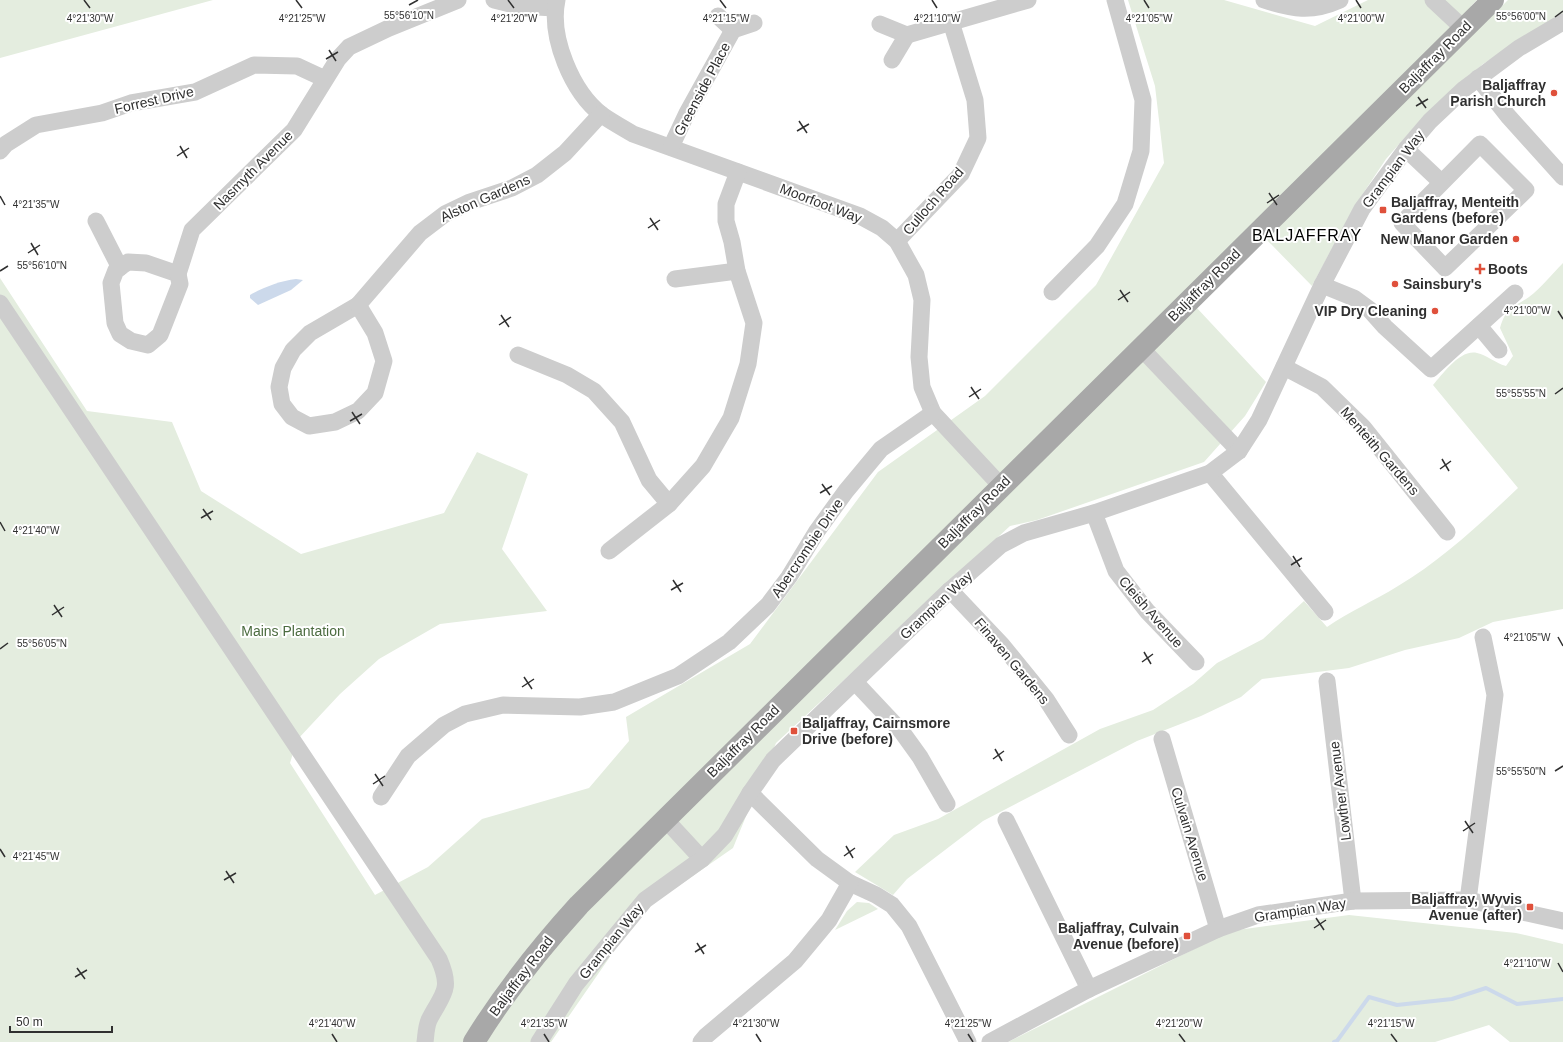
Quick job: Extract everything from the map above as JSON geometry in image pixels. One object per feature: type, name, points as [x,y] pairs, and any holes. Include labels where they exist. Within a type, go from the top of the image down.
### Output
[{"type":"main road","name":"Baljaffray Road","points":[[474,1042],[487,1020],[539,950],[579,905],[1140,347],[1493,0]]},
{"type":"street","name":"Nasmyth Avenue","points":[[120,268],[116,270],[110,283],[115,323],[120,334],[131,341],[148,345],[160,335],[180,284],[178,274],[192,230],[294,130],[338,59],[349,47],[389,28],[458,0]]},
{"type":"street","points":[[494,0],[518,6],[556,4]]},
{"type":"street","points":[[880,24],[907,35],[1028,0]]},
{"type":"street","points":[[1052,292],[1097,246],[1125,204],[1141,151],[1143,100],[1115,0]]},
{"type":"street","points":[[1264,0],[1291,8],[1326,6],[1340,0]]},
{"type":"street","points":[[1433,0],[1464,29]]},
{"type":"street","name":"Moorfoot Way","points":[[556,4],[559,49],[584,96],[601,114],[633,134],[860,216],[882,228],[897,241],[916,275],[922,300],[919,357],[922,387],[933,413],[1000,486]]},
{"type":"street","name":"Greenside Place","points":[[718,16],[733,30]]},
{"type":"street","name":"Culloch Road","points":[[897,241],[961,174],[978,138],[975,100],[951,22]]},
{"type":"street","name":"Grampian Way","points":[[539,1042],[576,984],[645,900],[702,859],[726,835],[750,793],[773,760],[856,682],[950,590],[1001,544],[1024,532],[1094,513],[1210,473],[1239,451],[1259,420],[1322,285],[1362,209],[1406,149],[1430,121],[1478,78],[1519,48],[1563,22]]},
{"type":"street","name":"Greenside Place","points":[[671,147],[687,113],[733,30],[754,23]]},
{"type":"street","points":[[892,60],[907,35]]},
{"type":"street","name":"Forrest Drive","points":[[2,144],[36,125],[102,113],[131,103],[195,92],[254,65],[297,66],[325,79]]},
{"type":"street","points":[[1478,78],[1508,116],[1563,177]]},
{"type":"street","name":"Alston Gardens","points":[[358,305],[375,333],[384,361],[375,393],[358,411],[335,422],[309,426],[292,417],[282,404],[279,387],[283,368],[293,350],[310,333],[358,305],[420,233],[445,214],[470,202],[512,188],[537,175],[565,153],[601,114]]},
{"type":"street","points":[[1480,144],[1526,190],[1445,268],[1402,223],[1442,182],[1480,144]]},
{"type":"street","points":[[1406,149],[1442,182]]},
{"type":"street","points":[[609,551],[669,504],[703,466],[731,418],[748,364],[754,323],[737,271],[732,242],[726,221],[726,204],[738,172]]},
{"type":"street","points":[[96,221],[120,268],[128,262],[146,263],[178,274]]},
{"type":"street","points":[[675,278],[737,271]]},
{"type":"street","points":[[1322,285],[1354,298],[1369,309],[1431,369],[1515,294]]},
{"type":"street","points":[[0,303],[439,960],[444,970],[446,985],[443,999],[428,1022],[425,1042]]},
{"type":"street","points":[[1479,326],[1499,350]]},
{"type":"street","points":[[1140,347],[1239,451]]},
{"type":"street","points":[[518,355],[567,375],[594,391],[622,422],[649,480],[669,504]]},
{"type":"street","name":"Menteith Gardens","points":[[1284,367],[1322,387],[1363,428],[1447,532]]},
{"type":"street","name":"Abercrombie Drive","points":[[381,797],[408,756],[444,725],[466,714],[503,705],[580,707],[614,702],[678,676],[729,642],[768,604],[785,582],[817,531],[846,491],[881,449],[933,413]]},
{"type":"street","points":[[1210,473],[1325,612]]},
{"type":"street","name":"Cleish Avenue","points":[[1094,513],[1116,571],[1147,611],[1196,662]]},
{"type":"street","name":"Finaven Gardens","points":[[950,590],[1002,646],[1046,699],[1070,735]]},
{"type":"street","points":[[1468,900],[1495,695],[1484,637]]},
{"type":"street","name":"Lowther Avenue","points":[[1327,681],[1353,902]]},
{"type":"street","points":[[856,682],[902,732],[920,757],[947,804]]},
{"type":"street","name":"Culvain Avenue","points":[[1162,739],[1218,929]]},
{"type":"street","points":[[750,793],[818,859],[850,883],[876,894],[892,905],[904,918],[968,1042]]},
{"type":"street","points":[[665,819],[702,859]]},
{"type":"street","points":[[1006,820],[1089,989]]},
{"type":"street","points":[[701,1042],[706,1036],[795,961],[829,920],[850,883]]},
{"type":"street","name":"Grampian Way","points":[[990,1042],[1089,989],[1218,929],[1258,915],[1353,902],[1468,900],[1563,921]]},
{"type":"green space","points":[[0,0],[213,0],[0,58]]},
{"type":"green space","name":"Mains Plantation","points":[[1128,0],[1224,0],[1315,26],[1368,0],[1477,0],[1471,6],[1487,21],[1508,0],[1563,0],[1563,14],[1483,64],[1423,117],[1386,159],[1354,207],[1312,286],[1265,238],[1196,307],[1266,382],[1245,416],[1204,462],[1037,520],[1010,526],[776,743],[733,848],[641,912],[551,1042],[0,1042],[0,278],[87,411],[172,422],[201,491],[301,554],[444,513],[477,452],[528,474],[502,549],[547,611],[440,624],[379,659],[340,694],[297,740],[290,763],[375,895],[428,867],[482,819],[589,788],[629,741],[626,717],[750,644],[878,472],[985,396],[1096,285],[1164,163],[1155,86]]},
{"type":"green space","points":[[1563,263],[1563,609],[1493,622],[1459,638],[1405,650],[1349,668],[1262,679],[1241,697],[1201,716],[1137,741],[983,821],[907,879],[893,895],[855,872],[894,835],[938,819],[1100,729],[1153,710],[1193,684],[1217,663],[1263,639],[1304,601],[1327,627],[1414,576],[1446,553],[1518,488],[1433,385],[1452,363],[1458,358],[1471,353],[1481,354],[1506,366],[1513,356],[1500,328],[1502,321],[1511,309],[1529,297]]},
{"type":"green space","points":[[857,902],[869,903],[878,909],[835,930],[847,911]]},
{"type":"green space","points":[[1349,915],[1516,933],[1563,944],[1563,1042],[1510,1042],[1489,1025],[1435,1042],[1008,1042],[1230,931]]},
{"type":"water","points":[[296,279],[303,280],[291,290],[258,305],[250,298],[250,295],[266,287]]},
{"type":"waterway","points":[[1334,1042],[1337,1041],[1369,997],[1397,1005],[1452,999],[1486,988],[1517,1004],[1563,999]]},
{"type":"place","name":"Baljaffray Parish Church","points":[[1554,93]]},
{"type":"place","name":"Baljaffray, Menteith Gardens (before)","points":[[1383,210]]},
{"type":"place","name":"New Manor Garden","points":[[1516,239]]},
{"type":"place","name":"Boots","points":[[1480,269]]},
{"type":"place","name":"Sainsbury's","points":[[1395,284]]},
{"type":"place","name":"VIP Dry Cleaning","points":[[1435,311]]},
{"type":"place","name":"Baljaffray, Cairnsmore Drive (before)","points":[[794,731]]},
{"type":"place","name":"Baljaffray, Wyvis Avenue (after)","points":[[1530,907]]},
{"type":"place","name":"Baljaffray, Culvain Avenue (before)","points":[[1187,936]]},
{"type":"district","name":"BALJAFFRAY","points":[[1307,235]]}]
